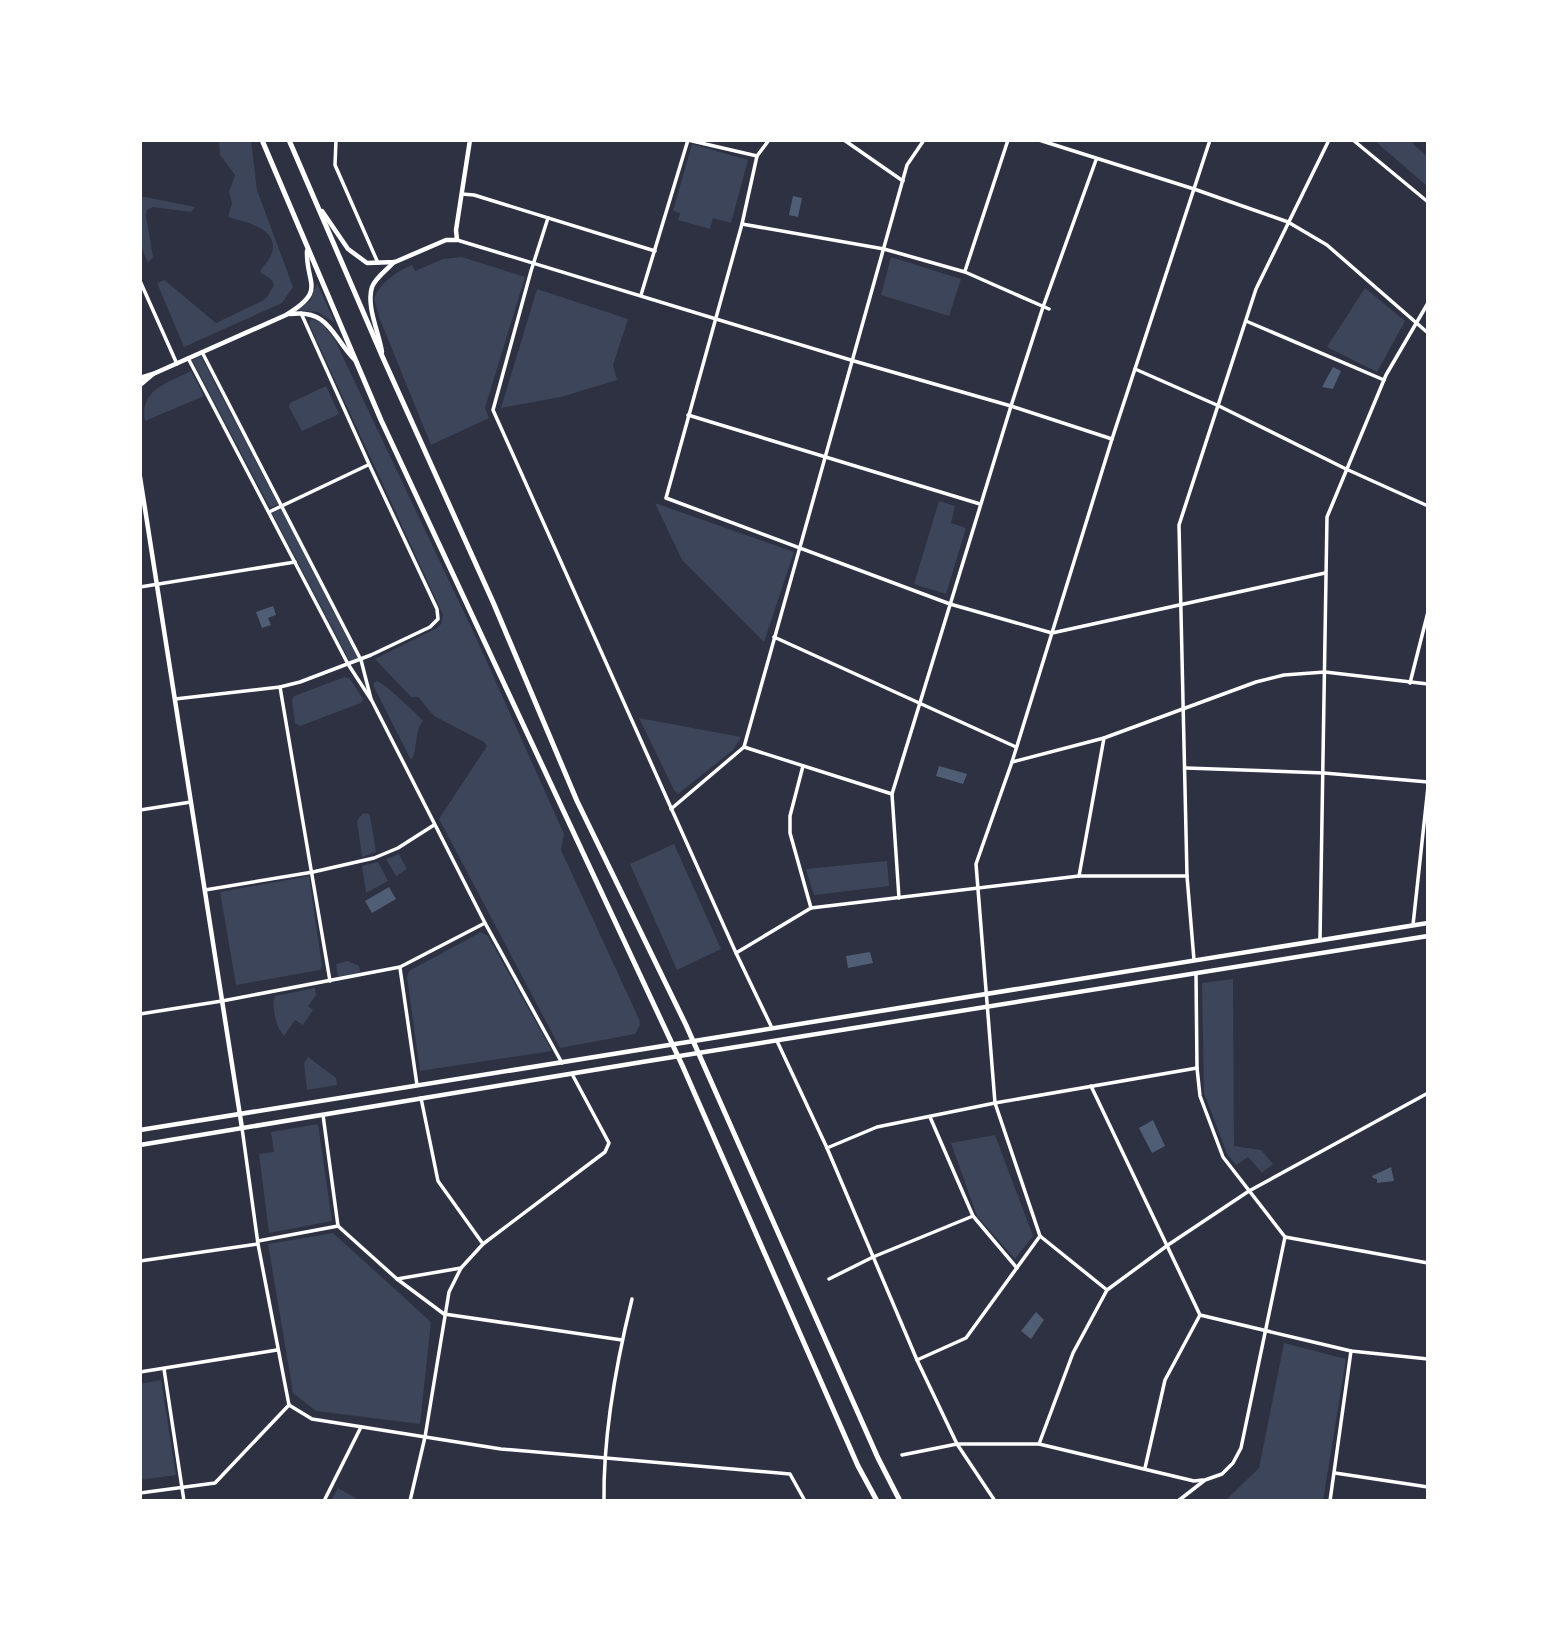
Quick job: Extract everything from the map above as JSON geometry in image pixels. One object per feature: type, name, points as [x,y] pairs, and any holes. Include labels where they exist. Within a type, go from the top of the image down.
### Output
[{"type":"highway","points":[[262,140],[381,420],[665,1027],[858,1466],[877,1501]]},
{"type":"highway","points":[[289,140],[493,602],[577,801],[704,1064],[872,1446],[900,1501]]},
{"type":"main road","points":[[318,207],[355,256],[367,263],[395,262],[446,240],[457,240],[470,140]]},
{"type":"main road","points":[[140,378],[286,315],[304,301],[311,291],[312,279],[307,251]]},
{"type":"main road","points":[[383,358],[371,297],[377,279],[395,262]]},
{"type":"main road","points":[[286,315],[302,313],[326,321],[355,360]]},
{"type":"main road","points":[[140,385],[153,374]]},
{"type":"main road","points":[[140,477],[242,1128]]},
{"type":"main road","points":[[140,1130],[1428,923]]},
{"type":"main road","points":[[140,1145],[1428,936]]},
{"type":"street","points":[[336,140],[336,169],[378,263]]},
{"type":"street","points":[[641,295],[688,140],[757,156]]},
{"type":"street","points":[[769,140],[757,156],[743,224],[687,415],[666,498],[950,604],[1052,633],[1325,573]]},
{"type":"street","points":[[844,140],[903,181]]},
{"type":"street","points":[[671,809],[744,747],[907,165],[925,140]]},
{"type":"street","points":[[965,272],[1008,140]]},
{"type":"street","points":[[1039,140],[1288,222],[1327,245],[1428,333]]},
{"type":"street","points":[[1107,1290],[1040,1237],[995,1103],[976,864],[1012,762],[1112,439],[1210,140]]},
{"type":"street","points":[[1194,960],[1187,876],[1179,525],[1256,289],[1329,140]]},
{"type":"street","points":[[1353,140],[1428,202]]},
{"type":"street","points":[[899,898],[892,794],[1011,406],[1096,160]]},
{"type":"street","points":[[462,194],[474,195],[655,251]]},
{"type":"street","points":[[548,218],[493,410],[773,1030]]},
{"type":"street","points":[[743,224],[884,250],[965,272],[1049,309]]},
{"type":"street","points":[[457,240],[1011,406],[1112,439]]},
{"type":"street","points":[[140,281],[177,364]]},
{"type":"street","points":[[1320,939],[1327,517],[1384,380],[1428,303]]},
{"type":"street","points":[[174,699],[280,687],[300,682],[361,660],[430,627],[438,619],[439,614],[302,313]]},
{"type":"street","points":[[1246,321],[1384,380]]},
{"type":"street","points":[[202,352],[361,660],[372,701]]},
{"type":"street","points":[[188,358],[348,664],[372,701],[485,923],[562,1063]]},
{"type":"street","points":[[1135,369],[1428,506]]},
{"type":"street","points":[[687,415],[980,504]]},
{"type":"street","points":[[269,512],[369,464]]},
{"type":"street","points":[[140,587],[295,562]]},
{"type":"street","points":[[1410,683],[1428,612]]},
{"type":"street","points":[[775,637],[1016,747]]},
{"type":"street","points":[[1012,762],[1104,738],[1256,682],[1284,675],[1325,672],[1428,684]]},
{"type":"street","points":[[280,687],[330,981]]},
{"type":"street","points":[[1079,876],[1104,738]]},
{"type":"street","points":[[744,747],[892,794]]},
{"type":"street","points":[[803,766],[790,816],[790,833],[811,908]]},
{"type":"street","points":[[1185,768],[1324,773],[1428,784],[1413,925]]},
{"type":"street","points":[[140,810],[191,802]]},
{"type":"street","points":[[205,890],[313,872],[387,853],[434,825]]},
{"type":"street","points":[[736,953],[811,908],[1079,876],[1187,876]]},
{"type":"street","points":[[140,1014],[400,967],[485,923]]},
{"type":"street","points":[[400,967],[417,1087]]},
{"type":"street","points":[[1196,974],[1200,1096],[1223,1157],[1285,1237],[1428,1263]]},
{"type":"street","points":[[777,1041],[827,1148],[917,1360],[957,1444],[995,1501]]},
{"type":"street","points":[[827,1148],[877,1127],[995,1103],[1197,1068]]},
{"type":"street","points":[[410,1501],[425,1437],[444,1314],[449,1292],[461,1268],[483,1244],[604,1152],[609,1143],[572,1074]]},
{"type":"street","points":[[1091,1086],[1200,1315]]},
{"type":"street","points":[[1039,1444],[1073,1353],[1107,1290],[1249,1191],[1428,1093]]},
{"type":"street","points":[[421,1098],[438,1181],[483,1244]]},
{"type":"street","points":[[323,1115],[338,1226],[397,1279],[444,1314],[622,1340]]},
{"type":"street","points":[[929,1116],[973,1216],[1017,1268]]},
{"type":"street","points":[[242,1128],[258,1243],[289,1405],[312,1419],[501,1449],[790,1474],[805,1501]]},
{"type":"street","points":[[829,1279],[873,1257],[973,1216]]},
{"type":"street","points":[[140,1261],[258,1243],[338,1226]]},
{"type":"street","points":[[917,1360],[966,1338],[1040,1237]]},
{"type":"street","points":[[902,1455],[957,1444],[1039,1444],[1194,1481],[1222,1474],[1233,1463],[1241,1448],[1285,1237]]},
{"type":"street","points":[[397,1279],[461,1268]]},
{"type":"street","points":[[604,1501],[603,1458],[622,1340],[632,1298]]},
{"type":"street","points":[[1200,1315],[1351,1351],[1428,1359]]},
{"type":"street","points":[[1145,1468],[1165,1380],[1200,1315]]},
{"type":"street","points":[[140,1372],[277,1350]]},
{"type":"street","points":[[1330,1501],[1351,1351]]},
{"type":"street","points":[[164,1369],[184,1501]]},
{"type":"street","points":[[140,1493],[215,1483],[289,1405]]},
{"type":"street","points":[[324,1501],[360,1427]]},
{"type":"street","points":[[1335,1473],[1428,1487]]},
{"type":"street","points":[[1178,1501],[1206,1480]]},
{"type":"shaded area","points":[[219,140],[251,140],[257,190],[293,287],[282,303],[184,347],[157,283],[164,280],[216,323],[262,301],[274,285],[272,280],[260,272],[272,253],[273,244],[266,232],[228,217],[232,203],[229,192],[235,175],[220,155]]},
{"type":"shaded area","points":[[1374,140],[1415,140],[1413,144],[1428,157],[1428,187]]},
{"type":"shaded area","points":[[692,144],[748,160],[731,223],[713,218],[710,229],[678,220],[680,213],[673,211]]},
{"type":"shaded area","points":[[140,196],[195,207],[191,212],[153,207],[147,210],[153,257],[148,263],[140,244]]},
{"type":"shaded area","points":[[793,196],[802,198],[798,217],[789,215]]},
{"type":"shaded area","points":[[462,257],[525,277],[485,408],[489,418],[431,445],[379,317],[374,298],[390,278],[412,265],[415,271],[443,259]]},
{"type":"shaded area","points":[[891,257],[961,279],[949,316],[881,295]]},
{"type":"shaded area","points":[[317,283],[335,323],[318,312],[297,310],[310,301]]},
{"type":"shaded area","points":[[1365,288],[1405,321],[1377,372],[1327,347]]},
{"type":"shaded area","points":[[537,289],[628,319],[613,365],[617,380],[561,397],[501,408]]},
{"type":"shaded area","points":[[311,319],[322,323],[335,340],[478,642],[564,834],[561,850],[639,1019],[640,1025],[635,1034],[560,1048],[439,819],[487,746],[434,716],[418,697],[411,697],[375,659],[437,628],[443,615],[309,324]]},
{"type":"shaded area","points":[[201,356],[278,504],[270,508],[192,360]]},
{"type":"shaded area","points":[[1333,367],[1341,371],[1333,389],[1322,387]]},
{"type":"shaded area","points":[[191,371],[204,396],[145,421],[146,401],[151,394],[157,388]]},
{"type":"shaded area","points":[[326,386],[339,414],[302,431],[289,407],[290,403]]},
{"type":"shaded area","points":[[939,501],[955,506],[951,523],[966,528],[946,594],[914,584]]},
{"type":"shaded area","points":[[655,503],[794,552],[764,642],[682,560]]},
{"type":"shaded area","points":[[281,509],[358,659],[350,662],[272,513]]},
{"type":"shaded area","points":[[273,606],[276,615],[268,618],[271,625],[262,628],[256,612]]},
{"type":"shaded area","points":[[345,677],[350,679],[363,699],[361,703],[300,726],[295,723],[292,700],[294,696]]},
{"type":"shaded area","points":[[377,681],[423,721],[418,730],[411,760],[374,687]]},
{"type":"shaded area","points":[[639,718],[741,737],[733,750],[678,794]]},
{"type":"shaded area","points":[[939,766],[967,774],[963,784],[936,776]]},
{"type":"shaded area","points":[[363,813],[370,816],[376,852],[362,857],[357,821]]},
{"type":"shaded area","points":[[674,844],[721,949],[677,970],[630,864]]},
{"type":"shaded area","points":[[399,854],[407,869],[396,876],[386,859]]},
{"type":"shaded area","points":[[887,861],[889,886],[814,895],[806,869]]},
{"type":"shaded area","points":[[378,862],[388,881],[366,893],[362,866]]},
{"type":"shaded area","points":[[309,876],[322,966],[320,970],[236,985],[220,892]]},
{"type":"shaded area","points":[[389,887],[396,899],[372,913],[365,901]]},
{"type":"shaded area","points":[[481,932],[488,936],[552,1051],[420,1071],[407,977],[409,971]]},
{"type":"shaded area","points":[[870,952],[873,963],[848,968],[846,956]]},
{"type":"shaded area","points":[[348,961],[359,966],[360,972],[338,977],[336,964]]},
{"type":"shaded area","points":[[1233,979],[1234,1146],[1261,1150],[1273,1164],[1262,1173],[1248,1157],[1236,1165],[1227,1154],[1204,1093],[1202,983]]},
{"type":"shaded area","points":[[315,988],[316,995],[308,1006],[313,1010],[303,1025],[295,1020],[284,1036],[275,1017],[275,996]]},
{"type":"shaded area","points":[[308,1057],[336,1078],[337,1085],[307,1090],[304,1063]]},
{"type":"shaded area","points":[[1153,1120],[1165,1146],[1152,1153],[1139,1128]]},
{"type":"shaded area","points":[[318,1124],[332,1221],[269,1233],[259,1154],[274,1152],[271,1132]]},
{"type":"shaded area","points":[[995,1135],[1033,1236],[1015,1259],[977,1216],[951,1143]]},
{"type":"shaded area","points":[[1391,1167],[1394,1181],[1377,1183],[1377,1179],[1372,1176]]},
{"type":"shaded area","points":[[333,1233],[431,1322],[420,1424],[316,1411],[293,1393],[268,1244]]},
{"type":"shaded area","points":[[1036,1312],[1044,1320],[1031,1339],[1021,1331]]},
{"type":"shaded area","points":[[1284,1343],[1346,1359],[1323,1501],[1225,1501],[1259,1468]]},
{"type":"shaded area","points":[[161,1380],[176,1475],[140,1480],[140,1384]]},
{"type":"shaded area","points":[[338,1488],[361,1501],[331,1501]]}]
